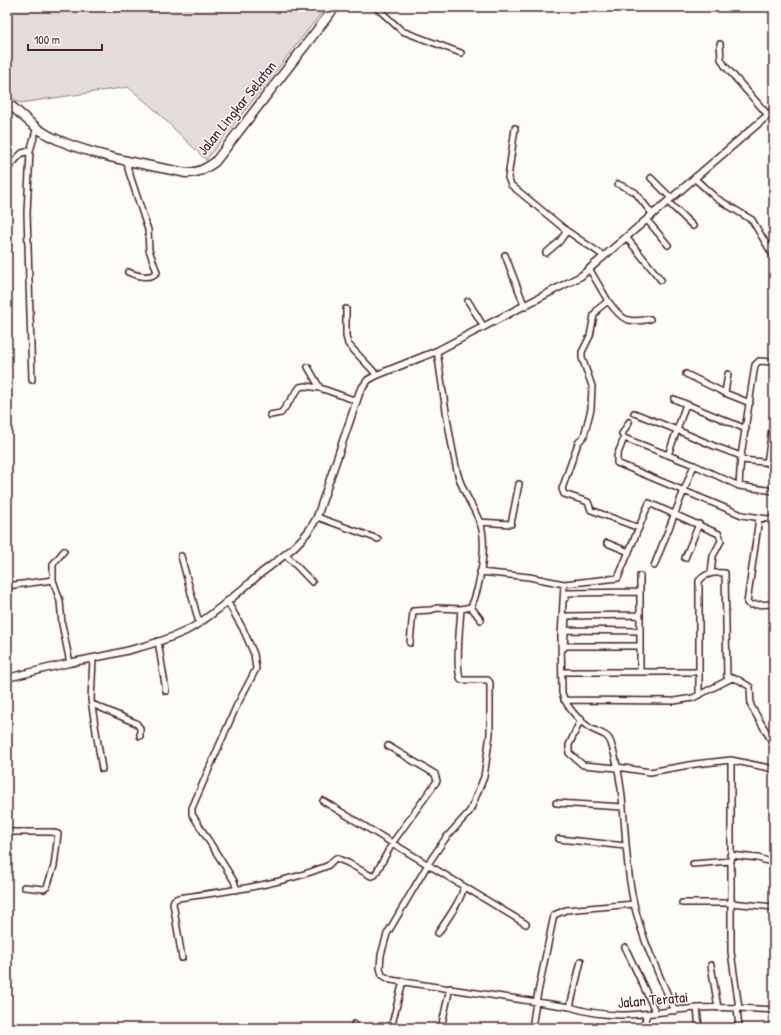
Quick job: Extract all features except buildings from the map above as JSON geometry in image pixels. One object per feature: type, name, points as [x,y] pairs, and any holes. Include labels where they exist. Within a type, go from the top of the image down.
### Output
[{"type":"highway","name":"Jalan Lingkar Selatan","points":[[7,102],[37,127],[55,139],[126,160],[186,173],[196,173],[210,166],[226,149],[335,7]]},
{"type":"street","points":[[376,7],[402,31],[461,53]]},
{"type":"street","points":[[720,44],[721,59],[725,66],[768,115]]},
{"type":"street","points":[[7,678],[93,659],[158,642],[186,631],[199,623],[285,554],[308,533],[317,517],[357,401],[364,385],[377,375],[437,351],[525,306],[590,270],[604,256],[774,110]]},
{"type":"street","points":[[32,380],[27,258],[27,206],[30,151],[37,127]]},
{"type":"street","points":[[515,128],[509,181],[537,208],[567,231],[604,256]]},
{"type":"street","points":[[7,169],[22,153],[30,151]]},
{"type":"street","points":[[126,160],[148,230],[149,250],[156,272],[153,275],[139,276],[128,272]]},
{"type":"street","points":[[651,178],[693,226]]},
{"type":"street","points":[[694,178],[716,198],[752,220],[774,257]]},
{"type":"street","points":[[618,184],[635,192],[653,215]]},
{"type":"street","points":[[647,220],[668,245]]},
{"type":"street","points":[[546,253],[559,242],[567,231]]},
{"type":"street","points":[[626,237],[661,280]]},
{"type":"street","points":[[505,255],[525,306]]},
{"type":"street","points":[[590,270],[608,301],[619,316],[634,322],[650,319]]},
{"type":"street","points":[[468,300],[484,327]]},
{"type":"street","points":[[608,301],[598,309],[594,315],[590,336],[582,352],[582,358],[592,386],[591,409],[584,436],[578,443],[562,489],[564,494],[588,502],[591,510],[639,528]]},
{"type":"street","points":[[346,309],[346,336],[348,344],[377,375]]},
{"type":"street","points":[[437,351],[448,426],[458,473],[467,498],[479,522],[483,539],[480,572],[471,607]]},
{"type":"street","points":[[739,486],[741,458],[756,362],[774,362]]},
{"type":"street","points":[[308,367],[320,388]]},
{"type":"street","points":[[686,374],[725,393],[750,403]]},
{"type":"street","points":[[725,393],[728,374]]},
{"type":"street","points":[[270,415],[282,413],[300,387],[305,386],[320,388],[357,401]]},
{"type":"street","points":[[674,399],[746,429]]},
{"type":"street","points":[[668,455],[686,404]]},
{"type":"street","points":[[634,414],[677,430],[741,458],[774,463]]},
{"type":"street","points":[[767,462],[774,415]]},
{"type":"street","points":[[628,422],[622,434],[624,438],[617,456],[618,463],[742,515],[774,520]]},
{"type":"street","points":[[624,438],[694,465],[739,486],[774,491]]},
{"type":"street","points":[[654,566],[694,465]]},
{"type":"street","points":[[479,522],[511,524],[520,484]]},
{"type":"street","points":[[480,572],[529,577],[564,584],[618,578],[649,503],[719,534],[721,540],[713,556],[711,573]]},
{"type":"street","points":[[317,517],[378,539]]},
{"type":"street","points":[[759,518],[747,603],[750,605],[774,604]]},
{"type":"street","points":[[686,558],[699,524]]},
{"type":"street","points":[[607,543],[629,552]]},
{"type":"street","points":[[64,550],[53,564],[53,580],[60,601],[62,624],[70,663]]},
{"type":"street","points":[[285,554],[312,582]]},
{"type":"street","points":[[182,556],[199,623]]},
{"type":"street","points":[[699,694],[700,581],[702,577],[711,573],[726,573],[727,677],[739,680],[750,687],[751,706],[774,745]]},
{"type":"street","points":[[640,576],[640,672]]},
{"type":"street","points":[[7,586],[53,580]]},
{"type":"street","points":[[564,584],[564,700],[590,728],[609,738],[617,767],[634,904],[644,940],[675,1011]]},
{"type":"street","points":[[563,672],[566,593],[640,592]]},
{"type":"street","points":[[227,601],[254,654],[256,669],[236,708],[192,808],[192,814],[234,881],[237,890]]},
{"type":"street","points":[[410,643],[413,611],[431,610],[437,608],[461,609],[471,607]]},
{"type":"street","points":[[471,607],[482,620]]},
{"type":"street","points":[[428,864],[446,839],[470,811],[484,777],[488,756],[490,683],[488,680],[465,681],[461,680],[459,676],[461,609]]},
{"type":"street","points":[[566,616],[640,615]]},
{"type":"street","points":[[565,630],[640,632]]},
{"type":"street","points":[[158,642],[166,691]]},
{"type":"street","points":[[564,646],[640,646]]},
{"type":"street","points":[[93,659],[91,696],[102,769]]},
{"type":"street","points":[[563,672],[700,672]]},
{"type":"street","points":[[564,700],[674,701],[693,698],[732,678]]},
{"type":"street","points":[[92,704],[136,723],[140,728],[140,736]]},
{"type":"street","points":[[581,719],[569,745],[569,753],[583,765],[617,767],[650,772],[695,764],[731,760],[774,769]]},
{"type":"street","points":[[182,958],[173,904],[174,900],[178,898],[237,890],[284,879],[328,866],[336,858],[373,876],[393,842],[435,784],[437,779],[435,774],[388,746]]},
{"type":"street","points":[[731,760],[731,952],[739,1028]]},
{"type":"street","points":[[323,801],[393,842],[463,887],[526,924]]},
{"type":"street","points":[[556,803],[623,807]]},
{"type":"street","points":[[7,832],[52,832],[58,834],[54,866],[47,887],[44,889],[24,888]]},
{"type":"street","points":[[559,839],[626,846]]},
{"type":"street","points":[[693,864],[730,858],[758,858],[774,863]]},
{"type":"street","name":"Jalan Teratai","points":[[428,864],[387,934],[383,944],[380,968],[382,975],[391,980],[570,1007],[588,1013],[606,1016],[648,1014],[697,1008],[774,1010]]},
{"type":"street","points":[[438,934],[463,891],[463,887]]},
{"type":"street","points":[[682,903],[730,903],[774,907]]},
{"type":"street","points":[[532,1028],[554,915],[566,910],[634,904]]},
{"type":"street","points":[[625,947],[656,1013]]},
{"type":"street","points":[[570,1007],[581,961]]},
{"type":"street","points":[[711,965],[718,1008]]},
{"type":"street","points":[[391,1028],[403,982]]},
{"type":"street","points":[[441,1028],[450,988]]},
{"type":"street","points":[[697,1008],[699,1028]]},
{"type":"street","points":[[643,1028],[648,1014]]},
{"type":"shaded area","points":[[7,7],[326,7],[206,160],[153,108],[128,87],[20,103],[7,94]]}]
